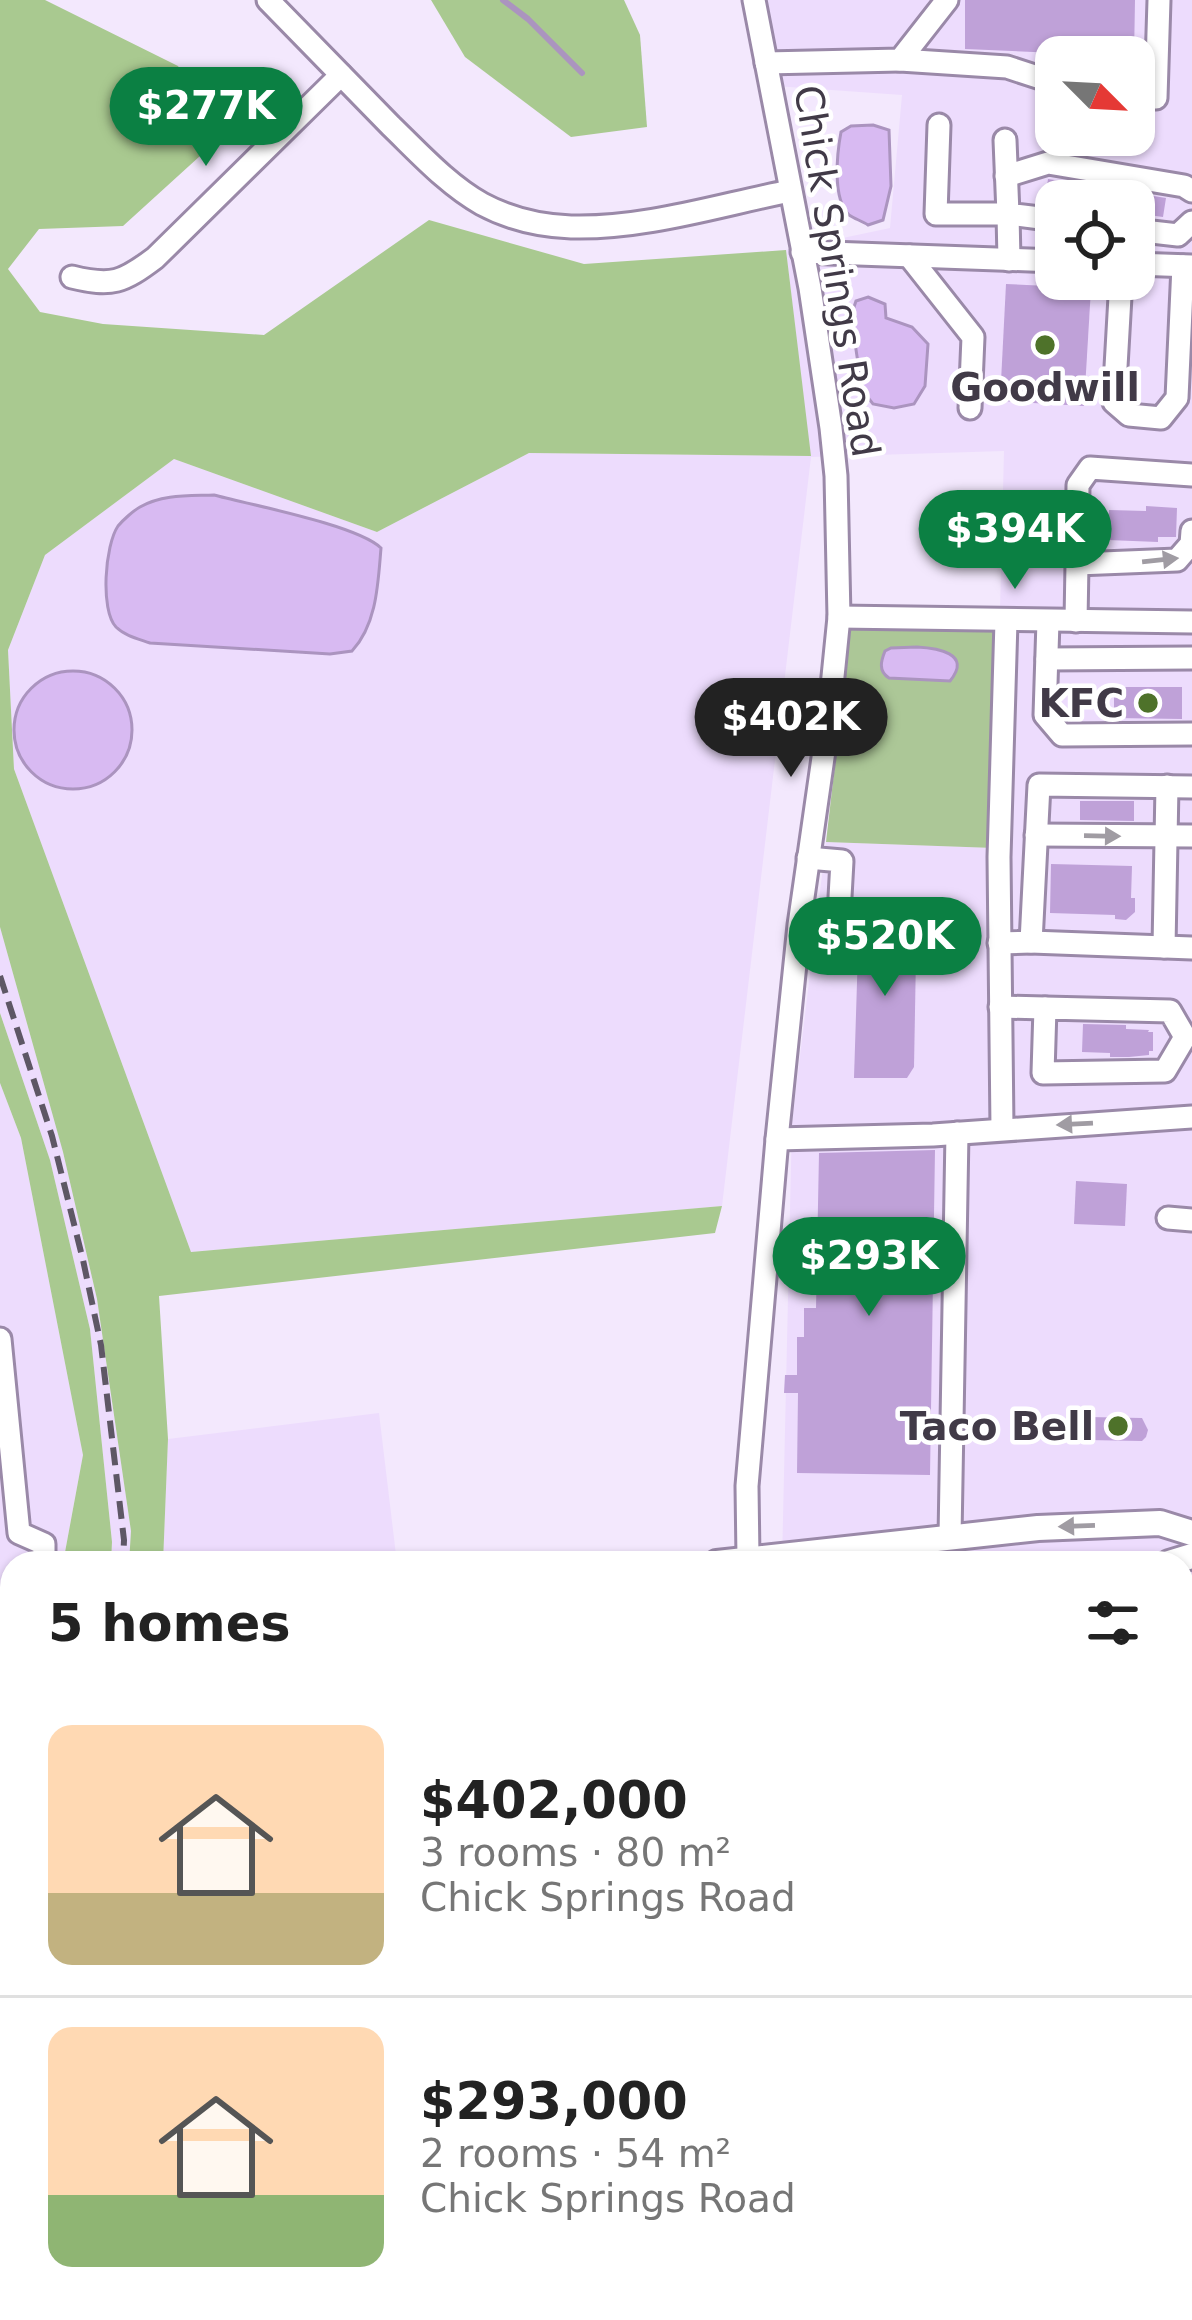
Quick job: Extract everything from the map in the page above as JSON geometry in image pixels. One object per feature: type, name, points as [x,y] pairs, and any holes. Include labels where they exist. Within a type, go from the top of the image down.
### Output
[{"type":"main road","points":[[819,1551],[1038,1528],[1160,1523],[1192,1533]]},
{"type":"street","points":[[268,0],[416,150],[462,191],[492,209],[528,222],[573,227],[634,223],[790,191]]},
{"type":"street","name":"Chick Springs Road","points":[[748,1551],[747,1486],[777,1139],[839,617],[832,444],[802,252],[754,0]]},
{"type":"street","points":[[901,60],[947,0]]},
{"type":"street","points":[[1155,98],[1160,0]]},
{"type":"street","points":[[766,63],[901,60],[1007,67],[1035,76]]},
{"type":"street","points":[[72,277],[113,283],[131,277],[341,75]]},
{"type":"street","points":[[939,125],[936,214],[1035,217]]},
{"type":"street","points":[[1005,140],[1009,260]]},
{"type":"street","points":[[1006,176],[1048,163],[1192,191]]},
{"type":"street","points":[[1155,232],[1178,235],[1192,222]]},
{"type":"street","points":[[802,252],[1035,261]]},
{"type":"street","points":[[908,256],[973,337],[970,408]]},
{"type":"street","points":[[1120,300],[1114,402],[1129,415],[1161,418],[1177,398],[1188,266],[1155,265]]},
{"type":"street","points":[[1076,621],[1078,485],[1090,468],[1192,475]]},
{"type":"street","points":[[1077,564],[1178,560],[1191,544],[1192,531]]},
{"type":"street","points":[[839,617],[1192,622]]},
{"type":"street","points":[[1001,1128],[999,857],[1006,621]]},
{"type":"street","points":[[1048,621],[1045,715],[1062,735],[1192,734]]},
{"type":"street","points":[[1047,659],[1192,658]]},
{"type":"street","points":[[1031,942],[1039,785],[1192,787]]},
{"type":"street","points":[[1164,947],[1167,786]]},
{"type":"street","points":[[1036,835],[1192,836]]},
{"type":"street","points":[[808,858],[842,862],[840,897]]},
{"type":"street","points":[[999,943],[1192,948]]},
{"type":"street","points":[[1000,1007],[1045,1008],[1170,1011],[1189,1038],[1165,1071],[1043,1072],[1045,1008]]},
{"type":"street","points":[[777,1139],[1192,1117]]},
{"type":"street","points":[[950,1538],[957,1132]]},
{"type":"street","points":[[1168,1218],[1192,1220]]},
{"type":"street","points":[[0,1339],[19,1533],[44,1544],[44,1551]]},
{"type":"shaded area","points":[[764,0],[1192,0],[1192,1551],[782,1551],[792,1122],[826,842],[994,848],[1004,451],[811,457],[722,1206],[191,1252],[14,769],[8,650],[45,555],[174,459],[377,532],[529,453],[810,456],[786,250],[890,228],[902,95],[775,86]]},
{"type":"shaded area","points":[[851,126],[889,130],[891,186],[883,220],[868,225],[844,208],[837,163],[841,132]]},
{"type":"shaded area","points":[[868,297],[885,304],[886,318],[912,327],[928,344],[925,386],[914,404],[894,408],[873,404],[862,390],[851,316],[856,301]]},
{"type":"shaded area","points":[[214,495],[350,531],[381,548],[371,616],[352,651],[330,654],[150,643],[116,627],[108,607],[106,577],[118,526],[137,509],[158,500]]},
{"type":"shaded area","points":[[917,647],[955,658],[956,672],[950,681],[889,678],[883,672],[885,651]]},
{"type":"shaded area","points":[[73,671],[96,675],[115,688],[128,707],[132,730],[128,753],[115,772],[96,785],[73,789],[50,785],[31,772],[18,753],[14,730],[18,707],[31,688],[50,675]]},
{"type":"shaded area","points":[[0,927],[63,1152],[97,1299],[131,1531],[130,1551],[112,1551],[90,1329],[50,1160],[0,1013]]},
{"type":"shaded area","points":[[0,1083],[21,1138],[83,1455],[65,1551],[0,1551]]},
{"type":"shaded area","points":[[379,1413],[396,1551],[163,1551],[168,1439]]},
{"type":"green space","points":[[0,0],[45,0],[178,66],[222,136],[123,226],[39,229],[8,269],[40,312],[103,324],[264,335],[429,220],[584,264],[786,250],[811,456],[529,453],[377,532],[174,459],[45,555],[8,650],[14,769],[191,1252],[722,1206],[715,1233],[159,1296],[168,1439],[163,1551],[130,1551],[131,1531],[97,1299],[63,1152],[0,927]]},
{"type":"green space","points":[[431,0],[624,0],[640,35],[647,127],[571,137],[465,57]]},
{"type":"green space","points":[[853,609],[1000,614],[994,848],[826,842]]},
{"type":"green space","points":[[0,1013],[50,1160],[90,1329],[112,1551],[65,1551],[83,1455],[21,1138],[0,1083]]},
{"type":"building","points":[[965,0],[1135,0],[1134,36],[1035,36],[1035,52],[965,49]]},
{"type":"building","points":[[1155,196],[1166,198],[1163,217],[1155,216]]},
{"type":"building","name":"Goodwill","points":[[1006,284],[1035,285],[1035,300],[1090,300],[1084,406],[1000,401]]},
{"type":"building","points":[[1146,506],[1177,508],[1176,537],[1158,537],[1158,542],[1108,540],[1109,510],[1146,511]]},
{"type":"building","name":"KFC","points":[[1114,687],[1182,687],[1182,719],[1114,718]]},
{"type":"building","points":[[1080,801],[1134,801],[1134,821],[1080,820]]},
{"type":"building","points":[[1051,864],[1132,866],[1135,912],[1126,920],[1115,919],[1115,915],[1050,913]]},
{"type":"building","points":[[911,918],[916,956],[914,1067],[907,1078],[854,1078],[859,919]]},
{"type":"building","points":[[1083,1024],[1149,1030],[1153,1051],[1129,1057],[1082,1052]]},
{"type":"building","points":[[935,1150],[930,1475],[797,1473],[798,1393],[784,1393],[785,1375],[797,1375],[797,1337],[804,1337],[804,1308],[816,1308],[819,1153]]},
{"type":"building","points":[[1076,1181],[1127,1184],[1125,1226],[1074,1224]]},
{"type":"building","name":"Taco Bell","points":[[1088,1417],[1142,1418],[1148,1430],[1142,1441],[1088,1440]]},
{"type":"waterway","points":[[503,0],[582,73]]},
{"type":"railway","points":[[0,976],[52,1136],[83,1260],[101,1345],[124,1551]]},
{"type":"place","name":"Goodwill","points":[[1045,345]]},
{"type":"place","name":"KFC","points":[[1148,703]]},
{"type":"place","name":"Taco Bell","points":[[1118,1426]]}]
